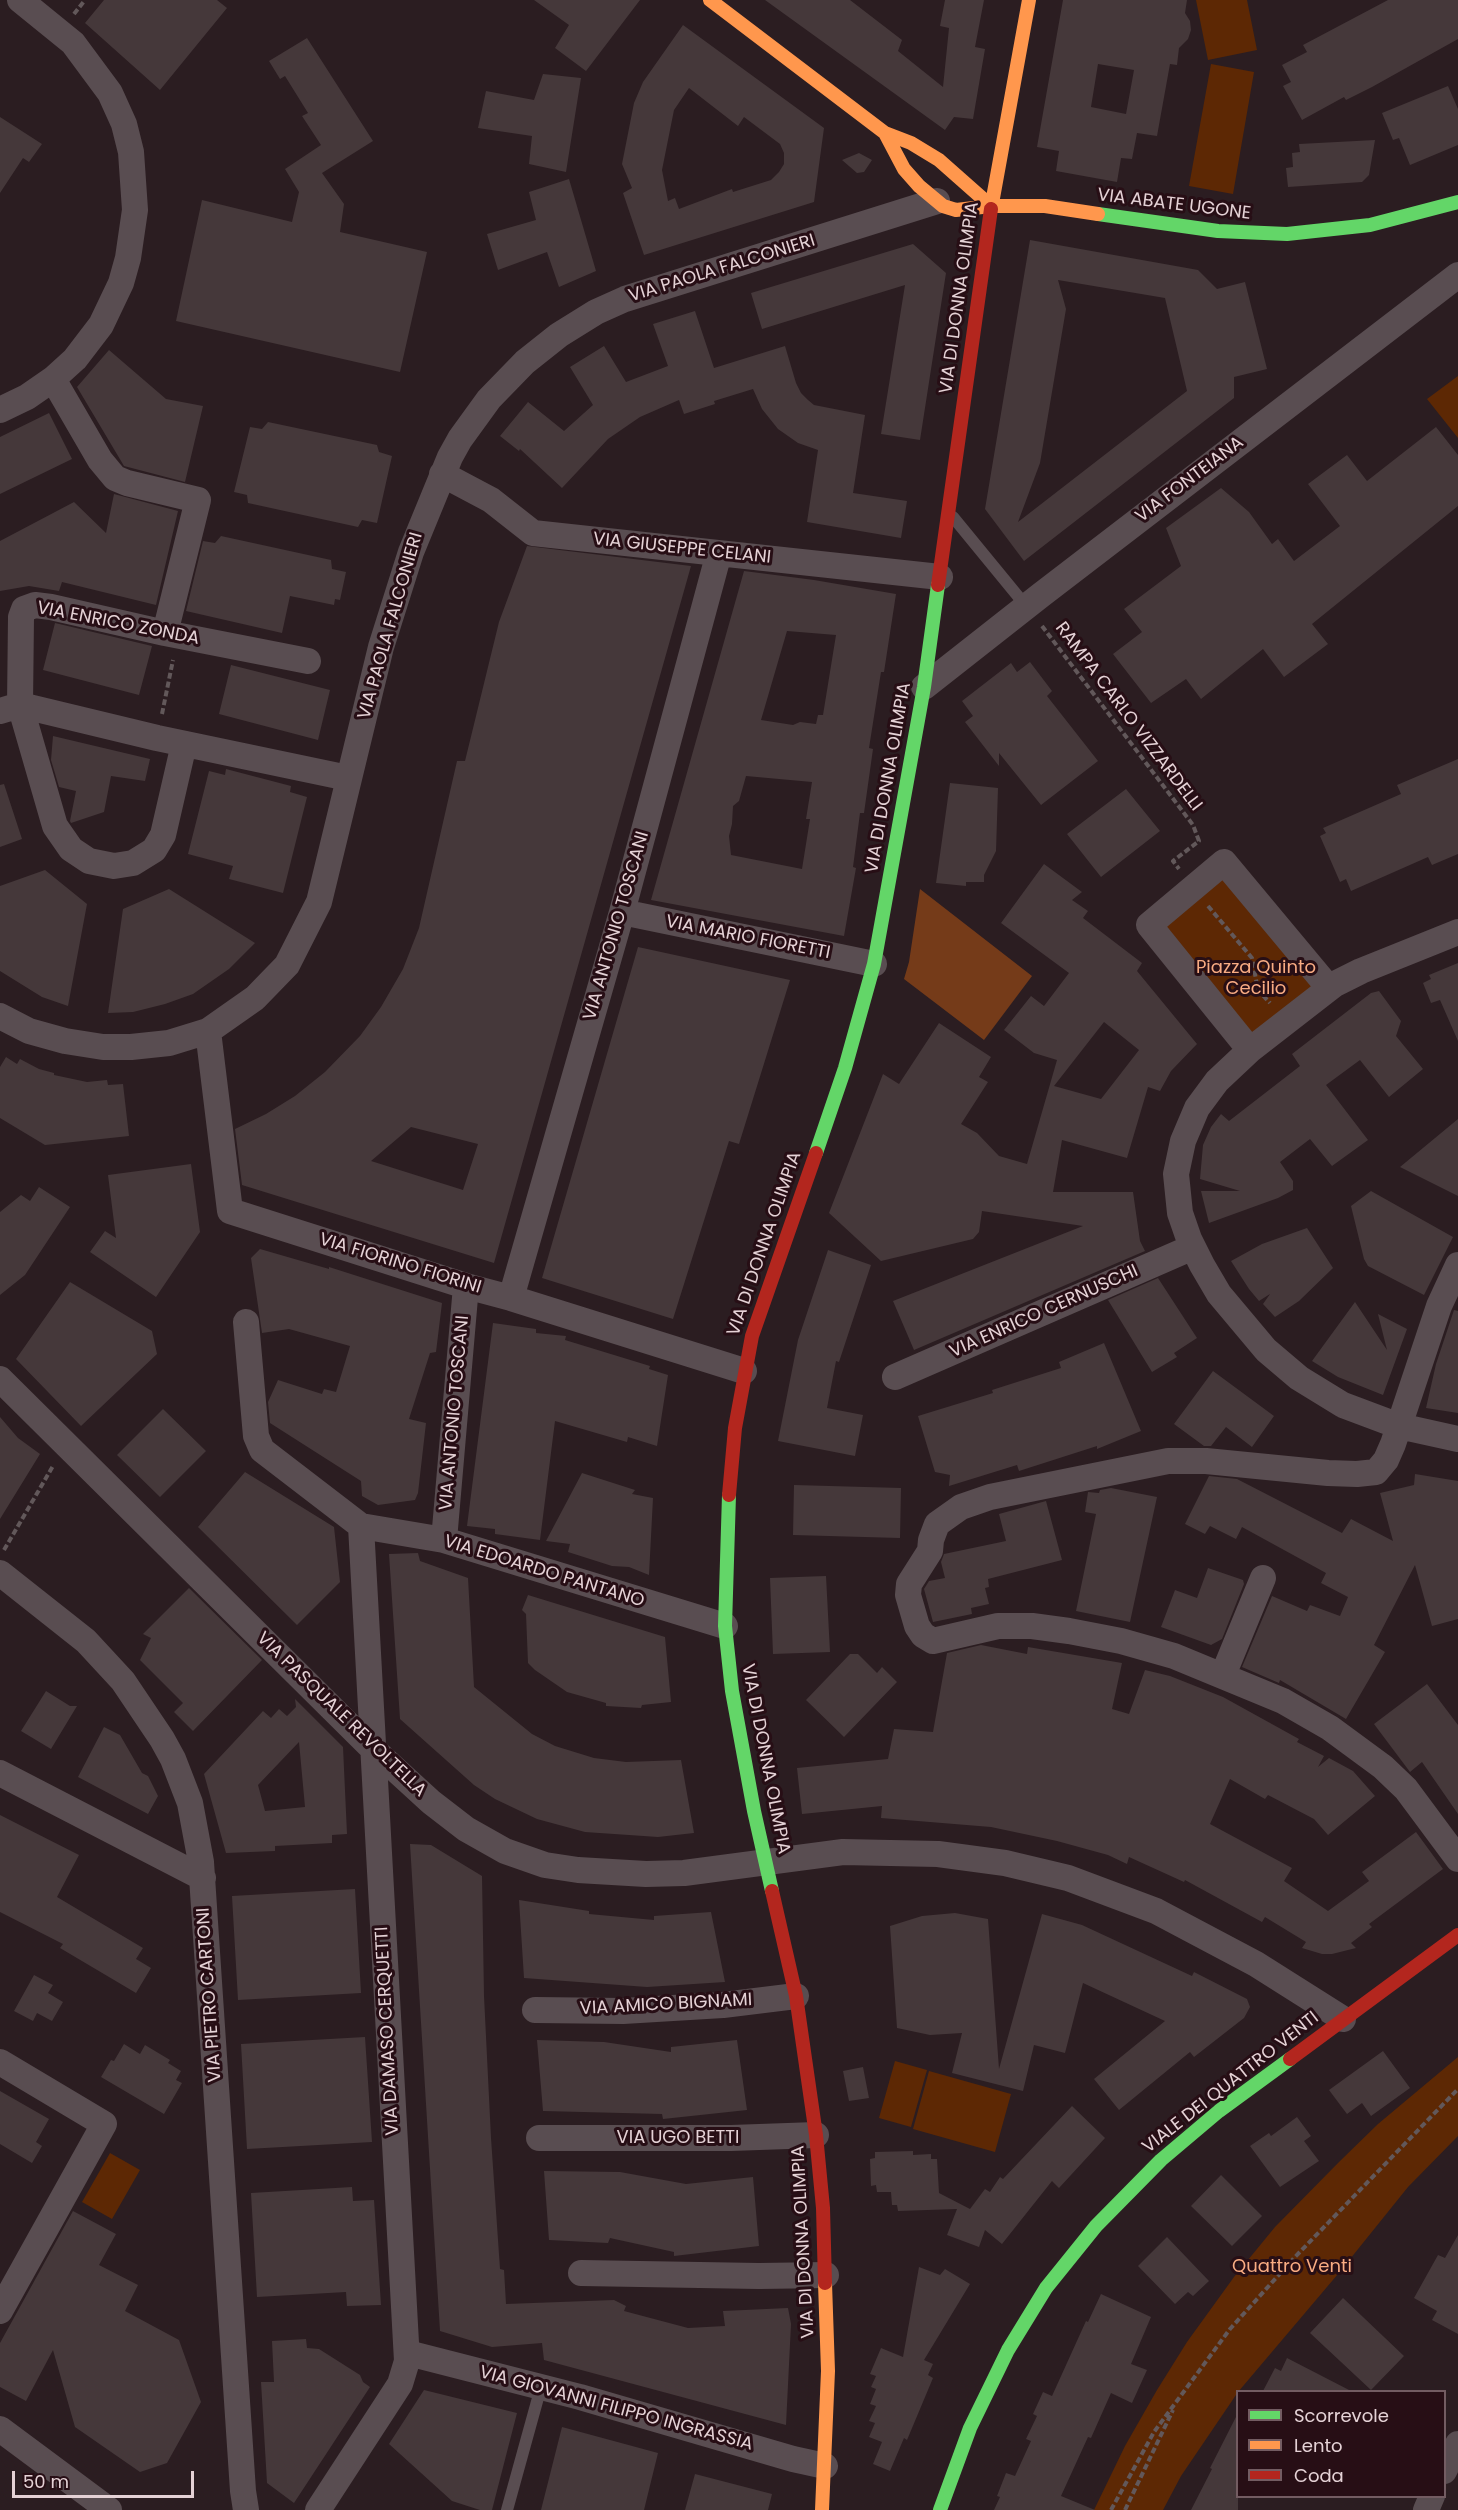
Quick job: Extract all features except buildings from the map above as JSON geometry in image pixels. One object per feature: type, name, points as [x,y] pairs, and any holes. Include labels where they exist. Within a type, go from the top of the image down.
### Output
[{"type":"street","points":[[0,410],[27,397],[53,379],[88,344],[114,302],[128,258],[135,210],[131,152],[124,124],[110,93],[73,43],[20,0]]},
{"type":"street","points":[[710,0],[885,133],[911,143],[939,160],[991,206]]},
{"type":"street","name":"VIA DI DONNA OLIMPIA","points":[[822,2510],[828,2371],[823,2208],[816,2135],[796,1996],[738,1733],[725,1626],[729,1493],[735,1428],[752,1336],[845,1068],[874,964],[924,687],[991,206],[1029,0]]},
{"type":"street","points":[[885,133],[904,169],[937,201]]},
{"type":"street","name":"VIA ABATE UGONE","points":[[937,201],[956,210],[991,206],[1055,207],[1218,231],[1287,234],[1370,225],[1458,202]]},
{"type":"street","name":"VIA PAOLA FALCONIERI","points":[[0,1016],[46,1036],[103,1047],[145,1046],[169,1042],[208,1031],[239,1011],[273,981],[298,945],[323,888],[348,778],[390,616],[413,544],[442,474],[460,439],[474,418],[508,378],[540,349],[596,312],[625,299],[937,201]]},
{"type":"street","name":"VIA FONTEIANA","points":[[924,687],[1034,616],[1458,274]]},
{"type":"street","points":[[53,379],[100,460],[115,478],[126,483],[198,500],[172,634]]},
{"type":"street","name":"VIA GIUSEPPE CELANI","points":[[442,474],[491,500],[533,533],[940,577]]},
{"type":"street","name":"VIA ANTONIO TOSCANI","points":[[511,1298],[622,912],[719,553]]},
{"type":"street","name":"VIA ENRICO ZONDA","points":[[10,708],[21,617],[24,609],[35,605],[308,661]]},
{"type":"street","points":[[10,708],[348,778]]},
{"type":"street","points":[[10,708],[55,826],[71,849],[94,862],[114,866],[128,864],[140,860],[153,850],[163,835],[184,744]]},
{"type":"street","points":[[1250,1050],[1149,925],[1224,862],[1329,988]]},
{"type":"street","name":"VIA MARIO FIORETTI","points":[[622,912],[874,964]]},
{"type":"street","points":[[1458,932],[1361,971],[1329,988],[1250,1050],[1217,1081],[1197,1108],[1178,1155],[1176,1174],[1178,1201],[1185,1228],[1210,1280],[1232,1312],[1255,1339],[1285,1368],[1314,1389],[1343,1405],[1400,1426],[1458,1439]]},
{"type":"street","name":"VIA FIORINO FIORINI","points":[[208,1031],[230,1211],[744,1371]]},
{"type":"street","name":"VIA ENRICO CERNUSCHI","points":[[895,1377],[1194,1247]]},
{"type":"street","points":[[1458,1265],[1439,1306],[1400,1426],[1384,1464],[1376,1472],[1367,1474],[1328,1473],[1206,1461],[1168,1461],[990,1497],[961,1507],[937,1524],[930,1551],[909,1584],[908,1595],[917,1626],[923,1635],[933,1641],[998,1626],[1032,1626],[1130,1644],[1191,1662],[1307,1714],[1364,1751],[1406,1789],[1458,1860]]},
{"type":"street","name":"VIA ANTONIO TOSCANI","points":[[444,1540],[466,1286]]},
{"type":"street","points":[[246,1322],[256,1436],[262,1450],[361,1526]]},
{"type":"street","name":"VIA PASQUALE REVOLTELLA","points":[[0,1379],[372,1748],[431,1802],[466,1829],[505,1851],[545,1864],[604,1873],[666,1875],[826,1853],[905,1852],[981,1859],[1068,1878],[1139,1904],[1205,1935],[1256,1964],[1342,2019]]},
{"type":"street","name":"VIA EDOARDO PANTANO","points":[[361,1526],[444,1540],[725,1626]]},
{"type":"street","name":"VIA DAMASO CERQUETTI","points":[[318,2510],[400,2384],[406,2370],[408,2353],[361,1526]]},
{"type":"street","name":"VIA PIETRO CARTONI","points":[[0,1573],[86,1641],[123,1681],[149,1716],[173,1759],[190,1803],[200,1844],[239,2503]]},
{"type":"street","points":[[1223,1675],[1263,1578]]},
{"type":"street","points":[[0,1773],[202,1878]]},
{"type":"street","name":"VIALE DEI QUATTRO VENTI","points":[[940,2510],[970,2428],[1008,2350],[1040,2297],[1083,2240],[1124,2196],[1174,2149],[1257,2081],[1458,1935]]},
{"type":"street","name":"VIA AMICO BIGNAMI","points":[[535,2010],[623,2011],[723,2005],[796,1996]]},
{"type":"street","points":[[0,2062],[104,2124],[0,2311]]},
{"type":"street","name":"VIA UGO BETTI","points":[[539,2138],[731,2138],[816,2135]]},
{"type":"street","points":[[581,2273],[759,2277],[826,2275]]},
{"type":"street","name":"VIA GIOVANNI FILIPPO INGRASSIA","points":[[408,2353],[541,2387],[681,2425],[793,2459],[825,2466]]},
{"type":"street","points":[[0,2429],[109,2510]]},
{"type":"street","points":[[1449,2474],[1458,2444]]},
{"type":"lane","points":[[949,512],[1034,616]]},
{"type":"lane","points":[[507,2510],[541,2387]]},
{"type":"path","name":"RAMPA CARLO VIZZARDELLI","points":[[1034,616],[1193,825],[1199,841],[1173,861],[1193,887]]},
{"type":"path","points":[[157,738],[172,634]]},
{"type":"path","points":[[1193,887],[1252,958],[1258,990],[1270,1004]]},
{"type":"path","points":[[8,1543],[57,1460]]},
{"type":"path","points":[[1111,2510],[1154,2432],[1174,2407],[1213,2349],[1250,2305],[1458,2089]]},
{"type":"path","points":[[1125,2510],[1174,2407]]},
{"type":"green space","points":[[1196,0],[1247,0],[1257,50],[1208,60]]},
{"type":"green space","points":[[1211,64],[1254,72],[1233,194],[1189,186]]},
{"type":"green space","points":[[1458,376],[1458,438],[1427,399]]},
{"type":"green space","name":"Piazza Quinto Cecilio","points":[[1224,862],[1329,988],[1250,1050],[1149,925]]},
{"type":"green space","name":"Quattro Venti","points":[[1458,2057],[1458,2136],[1408,2187],[1338,2274],[1240,2390],[1236,2390],[1236,2395],[1181,2476],[1163,2510],[1094,2510],[1125,2446],[1157,2390],[1187,2342],[1234,2277],[1275,2227],[1378,2124]]},
{"type":"green space","points":[[895,2061],[927,2070],[911,2127],[879,2118]]},
{"type":"green space","points":[[929,2071],[1011,2094],[995,2152],[913,2129]]},
{"type":"green space","points":[[110,2153],[140,2170],[112,2219],[82,2202]]},
{"type":"shaded area","points":[[920,889],[1032,976],[984,1040],[904,979],[909,962]]},
{"type":"traffic: fast","points":[[1098,214],[1218,231],[1287,234],[1370,225],[1458,202]]},
{"type":"traffic: fast","points":[[816,1153],[845,1068],[874,964],[924,687],[938,585]]},
{"type":"traffic: fast","points":[[729,1495],[725,1626],[732,1691],[754,1811],[772,1891]]},
{"type":"traffic: fast","points":[[940,2510],[970,2428],[1008,2350],[1046,2288],[1096,2226],[1161,2160],[1219,2111],[1290,2059]]},
{"type":"traffic: slow","points":[[710,0],[885,133],[911,143],[939,160],[991,206]]},
{"type":"traffic: slow","points":[[991,209],[1029,0]]},
{"type":"traffic: slow","points":[[885,133],[904,169],[919,186],[943,206],[956,210],[991,206],[1045,206],[1098,214]]},
{"type":"traffic: slow","points":[[822,2510],[828,2371],[825,2283]]},
{"type":"traffic: jam","points":[[938,585],[991,209]]},
{"type":"traffic: jam","points":[[729,1495],[735,1428],[752,1336],[816,1153]]},
{"type":"traffic: jam","points":[[772,1891],[796,1996],[816,2135],[823,2208],[825,2283]]},
{"type":"traffic: jam","points":[[1290,2059],[1458,1935]]}]
